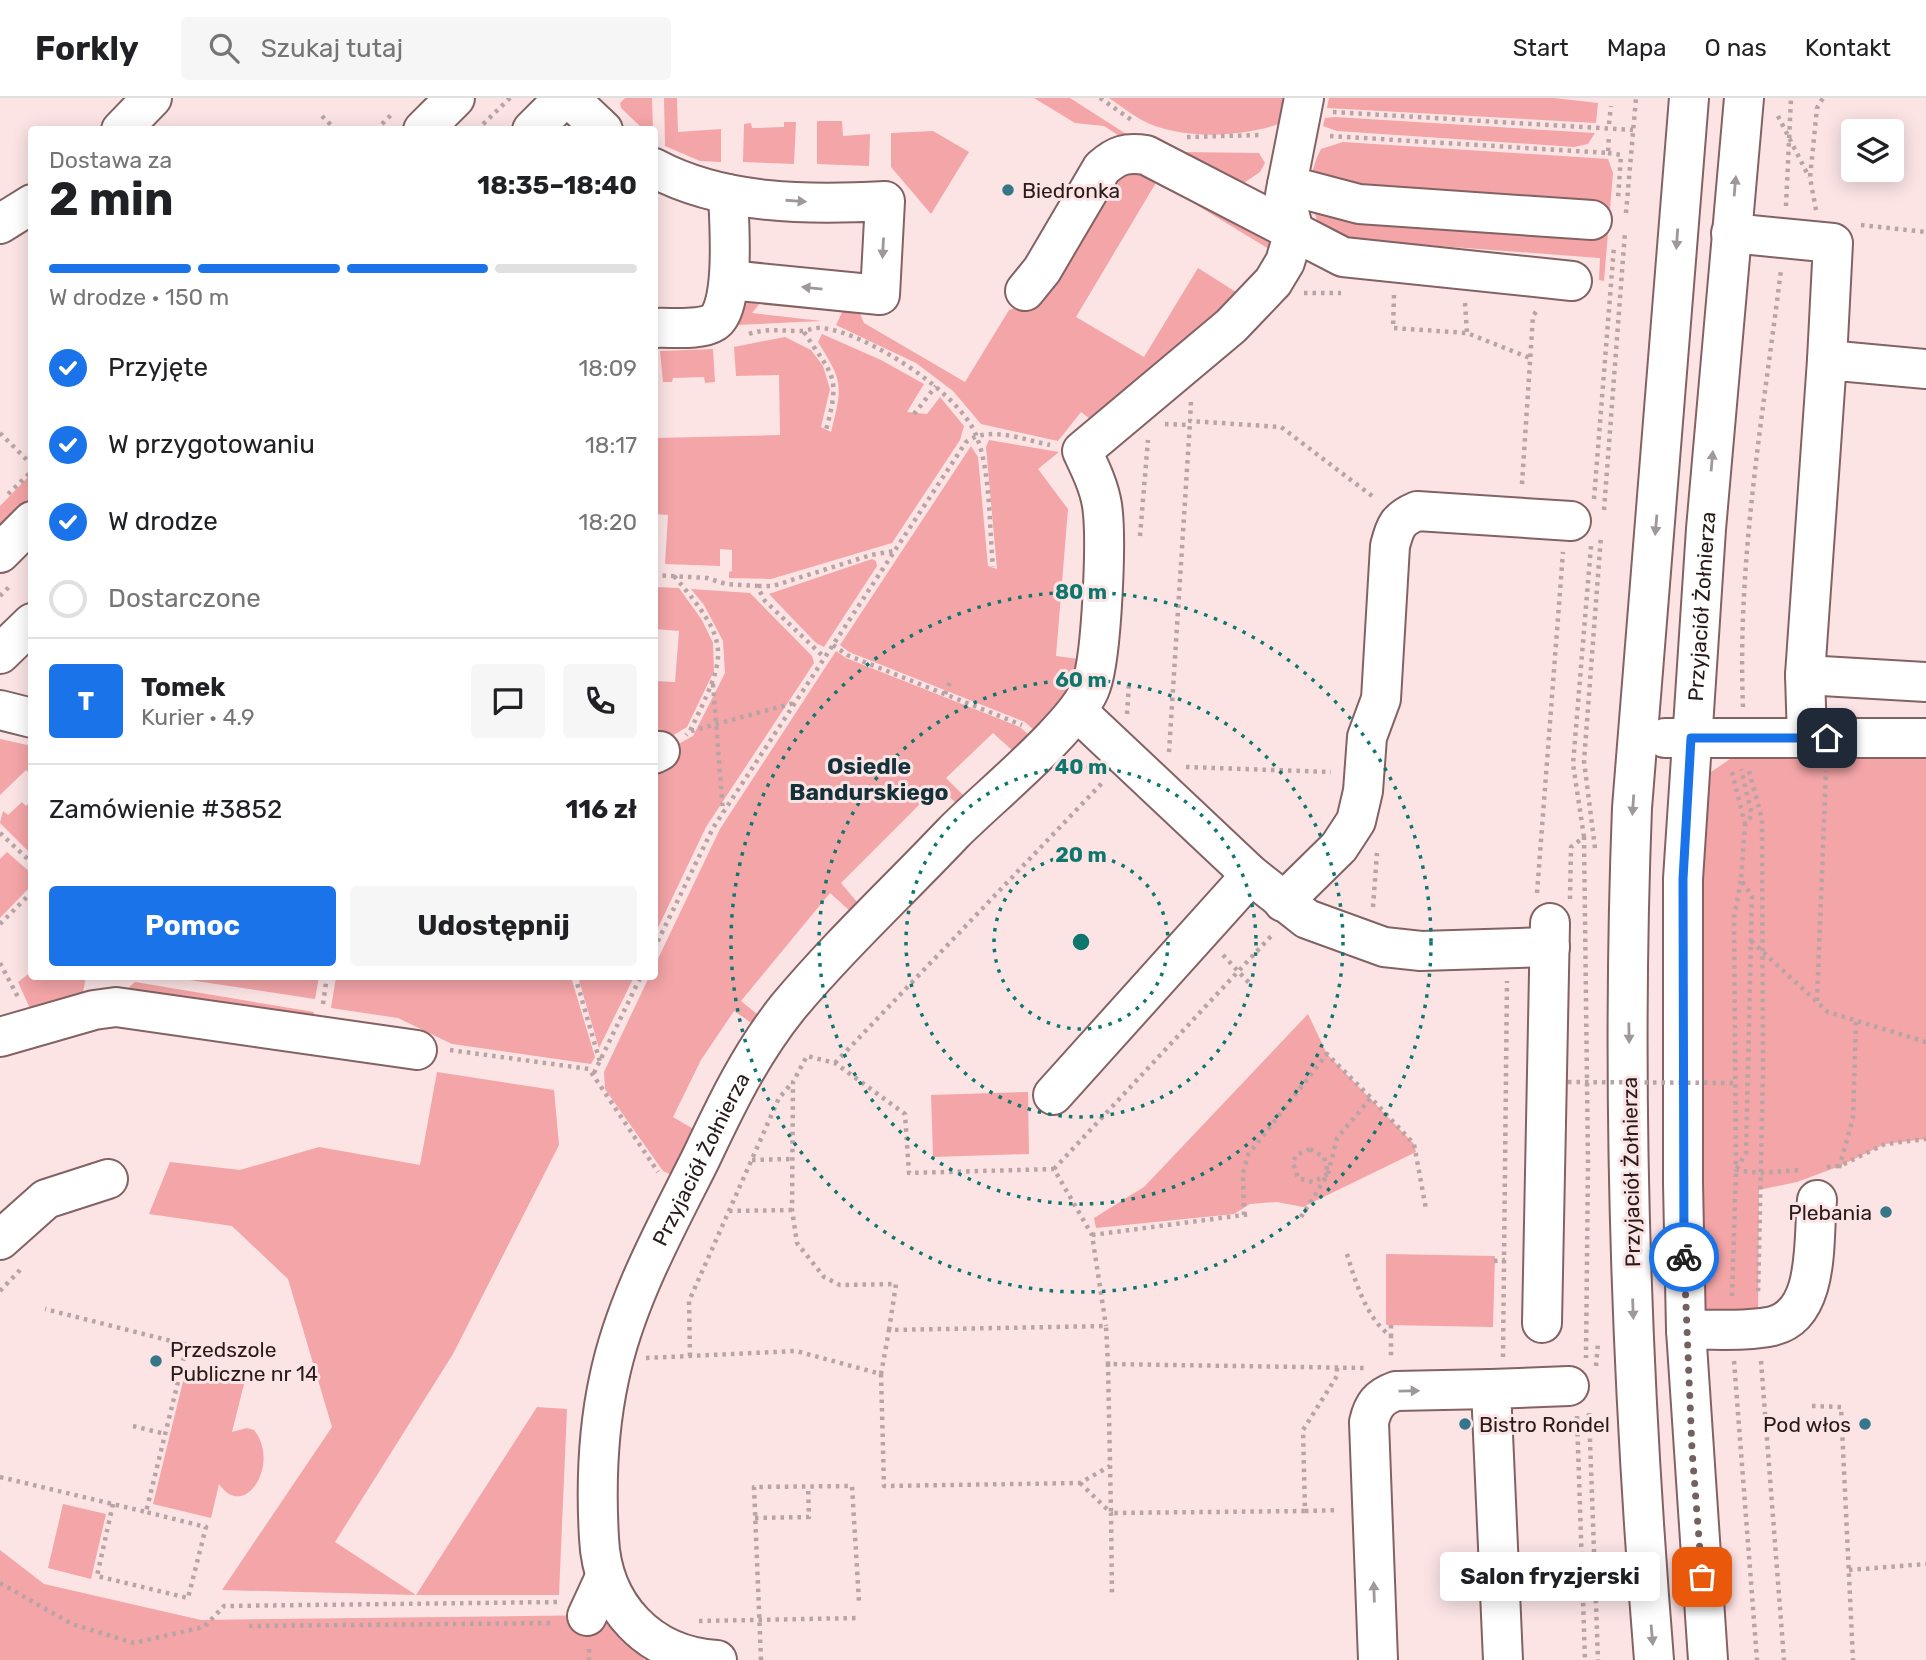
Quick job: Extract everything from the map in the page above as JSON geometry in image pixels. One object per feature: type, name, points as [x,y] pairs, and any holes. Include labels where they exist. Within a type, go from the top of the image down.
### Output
[{"type":"street","points":[[125,126],[152,98]]},
{"type":"street","points":[[427,126],[455,98]]},
{"type":"street","points":[[536,126],[566,98],[598,126]]},
{"type":"street","name":"Przyjaciół Żołnierza","points":[[1654,1660],[1637,1449],[1632,1283],[1630,876],[1689,98]]},
{"type":"street","name":"Przyjaciół Żołnierza","points":[[1708,1660],[1686,1330],[1682,1183],[1683,879],[1691,738],[1744,98]]},
{"type":"street","points":[[1082,451],[1261,298],[1285,262],[1294,232],[1285,195],[1317,105]]},
{"type":"street","points":[[1025,291],[1042,270],[1102,168],[1116,155],[1146,155],[1328,252],[1359,261],[1559,280]]},
{"type":"street","points":[[658,168],[729,194],[806,202],[885,201],[880,295],[729,280]]},
{"type":"street","points":[[1287,185],[1359,204],[1608,222]]},
{"type":"street","points":[[658,328],[707,325],[717,321],[723,310],[729,280],[729,194]]},
{"type":"street","points":[[0,224],[28,206]]},
{"type":"street","points":[[1731,233],[1784,239],[1834,224],[1805,675],[1817,738]]},
{"type":"street","points":[[1827,360],[1926,369]]},
{"type":"street","name":"Przyjaciół Żołnierza","points":[[699,1657],[631,1624],[614,1600],[587,1605],[599,1552],[602,1422],[614,1360],[632,1306],[738,1082],[789,1006],[980,805],[1078,712],[1091,686],[1097,657],[1104,522],[1097,484],[1082,451]]},
{"type":"street","points":[[0,553],[17,511]]},
{"type":"street","points":[[1289,906],[1339,847],[1356,821],[1365,773],[1367,737],[1381,699],[1390,546],[1394,527],[1401,518],[1417,511],[1585,522]]},
{"type":"street","points":[[0,654],[28,627]]},
{"type":"street","points":[[1805,675],[1926,682]]},
{"type":"street","points":[[0,710],[28,717]]},
{"type":"street","points":[[1078,712],[1137,744],[1251,875],[1289,906],[1347,936],[1384,947],[1421,951],[1556,926],[1546,985],[1542,1323]]},
{"type":"street","points":[[1639,737],[1691,738],[1738,755],[1817,738],[1926,738]]},
{"type":"street","points":[[1053,1095],[1251,875]]},
{"type":"street","points":[[0,1037],[94,1010],[116,1007],[417,1051]]},
{"type":"street","points":[[12,1253],[46,1199],[108,1179]]},
{"type":"street","points":[[1686,1330],[1745,1339],[1786,1321],[1803,1302],[1808,1287],[1817,1200]]},
{"type":"street","points":[[1378,1660],[1369,1422],[1372,1408],[1383,1396],[1396,1391],[1576,1384]]},
{"type":"street","points":[[1491,1389],[1503,1660]]},
{"type":"path","points":[[481,126],[510,98]]},
{"type":"path","points":[[1100,98],[1140,126]]},
{"type":"path","points":[[1317,105],[1633,130],[1636,98]]},
{"type":"path","points":[[1745,825],[1738,755],[1740,644],[1756,450],[1784,239],[1791,98]]},
{"type":"path","points":[[1823,98],[1817,108],[1810,178],[1814,200],[1834,224],[1926,232]]},
{"type":"path","points":[[1609,124],[1611,106]]},
{"type":"path","points":[[322,116],[332,126]]},
{"type":"path","points":[[1778,116],[1810,178]]},
{"type":"path","points":[[1608,153],[1609,134]]},
{"type":"path","points":[[1177,138],[1266,135]]},
{"type":"path","points":[[1316,135],[1621,155],[1608,222],[1585,522],[1573,764],[1584,837],[1588,1356],[1576,1384],[1585,1660]]},
{"type":"path","points":[[1814,200],[1834,224]]},
{"type":"path","points":[[1520,519],[1533,316],[1559,280]]},
{"type":"path","points":[[1294,293],[1344,293]]},
{"type":"path","points":[[1382,293],[1406,294]]},
{"type":"path","points":[[1394,293],[1393,328],[1467,333],[1530,358]]},
{"type":"path","points":[[1453,300],[1465,301],[1467,333]]},
{"type":"path","points":[[743,338],[751,333],[774,330],[804,332],[822,328],[845,335],[911,368],[959,406],[976,434],[982,456],[993,568]]},
{"type":"path","points":[[804,332],[827,364],[835,383],[826,430]]},
{"type":"path","points":[[914,414],[936,386]]},
{"type":"path","points":[[1169,756],[1191,396]]},
{"type":"path","points":[[1162,424],[1281,427],[1401,518]]},
{"type":"path","points":[[0,433],[28,461]]},
{"type":"path","points":[[658,941],[723,812],[966,442],[976,434],[992,434],[1082,451]]},
{"type":"path","points":[[1139,547],[1148,437]]},
{"type":"path","points":[[17,511],[28,482]]},
{"type":"path","points":[[658,575],[773,586],[895,550]]},
{"type":"path","points":[[668,745],[713,683],[719,668],[718,642],[700,607],[674,576]]},
{"type":"path","points":[[757,586],[765,601],[825,658]]},
{"type":"path","points":[[833,645],[847,655],[1022,725],[1043,745]]},
{"type":"path","points":[[835,1063],[1137,744],[1130,671]]},
{"type":"path","points":[[945,694],[951,680]]},
{"type":"path","points":[[713,683],[723,812]]},
{"type":"path","points":[[668,745],[716,724],[795,703]]},
{"type":"path","points":[[1817,738],[1817,1001]]},
{"type":"path","points":[[1137,744],[1169,756],[1175,761]]},
{"type":"path","points":[[1738,755],[1746,757],[1762,819],[1760,1173],[1745,1339],[1757,1660]]},
{"type":"path","points":[[1184,776],[1182,766],[1365,773]]},
{"type":"path","points":[[0,833],[28,859]]},
{"type":"path","points":[[1556,926],[1571,847],[1584,837]]},
{"type":"path","points":[[1741,880],[1734,917],[1733,1094],[1736,1170],[1760,1173],[1840,1166],[1885,1144],[1926,1139]]},
{"type":"path","points":[[0,924],[28,896]]},
{"type":"path","points":[[690,1356],[690,1301],[779,1098],[793,1082],[807,1056],[835,1063],[905,1114],[909,1173],[1054,1169],[1238,971],[1289,906]]},
{"type":"path","points":[[1751,941],[1829,1012],[1926,1042]]},
{"type":"path","points":[[1227,960],[1252,986]]},
{"type":"path","points":[[576,980],[600,1062]]},
{"type":"path","points":[[594,1073],[639,980]]},
{"type":"path","points":[[1840,1166],[1853,1118],[1856,1021]]},
{"type":"path","points":[[417,1051],[453,1051],[589,1069],[594,1073],[601,1091],[661,1175],[687,1186]]},
{"type":"path","points":[[1244,1216],[1243,1173],[1248,1155],[1327,1054],[1414,1144],[1426,1209]]},
{"type":"path","points":[[793,1082],[792,1210],[797,1243],[824,1276],[839,1285],[896,1284],[880,1374],[884,1486],[1080,1482],[1110,1466]]},
{"type":"path","points":[[1568,1082],[1733,1083]]},
{"type":"path","points":[[1301,1217],[1328,1174],[1337,1138],[1371,1098]]},
{"type":"path","points":[[1310,1149],[1324,1157],[1328,1174],[1312,1182],[1305,1182],[1293,1171],[1296,1155],[1310,1149]]},
{"type":"path","points":[[752,1160],[792,1159]]},
{"type":"path","points":[[1054,1169],[1092,1235],[1106,1326],[1112,1595]]},
{"type":"path","points":[[729,1211],[792,1210]]},
{"type":"path","points":[[1092,1235],[1251,1214]]},
{"type":"path","points":[[1576,1221],[1588,1220]]},
{"type":"path","points":[[0,1291],[12,1253]]},
{"type":"path","points":[[1347,1254],[1355,1280],[1381,1330],[1391,1336]]},
{"type":"path","points":[[1494,1261],[1505,1260]]},
{"type":"path","points":[[45,1308],[187,1345],[146,1512]]},
{"type":"path","points":[[1391,1325],[1391,1368]]},
{"type":"path","points":[[889,1330],[1106,1326]]},
{"type":"path","points":[[1745,1339],[1784,1660]]},
{"type":"path","points":[[614,1360],[796,1352],[880,1374]]},
{"type":"path","points":[[1108,1364],[1352,1368]]},
{"type":"path","points":[[1305,1511],[1303,1430],[1337,1376],[1337,1368]]},
{"type":"path","points":[[1812,1406],[1841,1407],[1853,1660]]},
{"type":"path","points":[[133,1426],[165,1434]]},
{"type":"path","points":[[0,1477],[113,1504],[146,1512],[206,1527],[188,1598],[97,1576],[113,1504]]},
{"type":"path","points":[[1080,1482],[1111,1513],[1341,1510]]},
{"type":"path","points":[[755,1518],[809,1517],[808,1486]]},
{"type":"path","points":[[761,1660],[754,1487],[852,1486],[859,1602]]},
{"type":"path","points":[[1849,1570],[1926,1564]]},
{"type":"path","points":[[0,1583],[72,1624],[134,1643],[204,1627],[224,1606],[587,1605]]},
{"type":"path","points":[[249,1626],[587,1605]]},
{"type":"path","points":[[699,1657],[680,1622],[759,1618],[859,1618]]},
{"type":"shaded area","points":[[625,98],[652,98],[653,126],[640,126],[621,108],[620,103]]},
{"type":"shaded area","points":[[664,98],[677,98],[678,132],[721,129],[721,162],[700,161],[665,146]]},
{"type":"shaded area","points":[[1034,98],[1070,98],[1137,141],[1121,137],[1104,126],[1075,123]]},
{"type":"shaded area","points":[[1109,98],[1287,98],[1288,121],[1239,133],[1187,133],[1149,123]]},
{"type":"shaded area","points":[[1329,98],[1554,98],[1598,103],[1596,123],[1327,108]]},
{"type":"shaded area","points":[[1325,118],[1595,133],[1588,144],[1574,147],[1337,131],[1323,126]]},
{"type":"shaded area","points":[[817,121],[842,121],[843,136],[870,134],[869,166],[817,164]]},
{"type":"shaded area","points":[[784,122],[796,122],[794,164],[743,162],[744,124],[751,123],[752,128],[784,127]]},
{"type":"shaded area","points":[[933,131],[969,152],[931,214],[891,167],[891,133]]},
{"type":"shaded area","points":[[1343,142],[1608,159],[1613,173],[1604,281],[1599,280],[1600,258],[1344,239],[1323,235],[1312,203],[1313,171],[1321,149]]},
{"type":"shaded area","points":[[1182,152],[1259,153],[1265,163],[1260,172],[1238,187]]},
{"type":"shaded area","points":[[1128,164],[1281,237],[1269,249],[1157,181],[1076,317],[1144,357],[1198,268],[1239,294],[1102,428],[1081,412],[1058,441],[981,424],[953,391],[916,363],[836,325],[849,298],[864,323],[965,382],[1009,310],[1038,301],[1113,165]]},
{"type":"shaded area","points":[[769,292],[752,313],[822,321],[736,325],[734,296]]},
{"type":"shaded area","points":[[822,334],[881,360],[924,384],[907,412],[927,414],[940,397],[964,426],[960,440],[892,543],[771,579],[729,578],[729,572],[732,571],[732,550],[720,549],[720,566],[665,564],[668,515],[658,514],[658,438],[780,435],[779,375],[736,376],[734,347],[785,337],[811,350],[823,366],[830,389],[821,427],[831,432],[838,404],[838,384],[832,366],[818,342]]},
{"type":"shaded area","points":[[713,349],[715,382],[705,383],[704,377],[673,378],[672,382],[663,382],[660,351]]},
{"type":"shaded area","points":[[989,440],[1059,452],[1038,469],[1068,509],[1056,656],[1079,659],[1067,691],[1034,730],[1025,722],[849,652],[840,645],[971,446],[978,457],[988,566],[997,569],[986,447]]},
{"type":"shaded area","points":[[28,477],[28,501],[0,529],[0,506]]},
{"type":"shaded area","points":[[872,559],[877,566],[824,647],[816,643],[769,594]]},
{"type":"shaded area","points":[[658,587],[679,588],[702,620],[713,643],[714,671],[687,727],[658,744],[658,681],[675,682],[679,631],[658,629]]},
{"type":"shaded area","points":[[691,589],[750,593],[812,656],[814,663],[706,827],[658,928],[658,763],[671,748],[693,736],[725,673],[723,641],[704,605]]},
{"type":"shaded area","points":[[836,651],[846,658],[1020,727],[1029,735],[1013,751],[993,733],[946,778],[965,797],[957,804],[938,786],[841,883],[857,902],[850,911],[830,893],[741,1001],[762,1018],[756,1026],[734,1011],[701,1060],[673,1117],[695,1130],[674,1176],[663,1171],[605,1089],[604,1072],[648,980],[658,980],[658,959],[720,829]]},
{"type":"shaded area","points":[[1926,738],[1926,1139],[1885,1144],[1840,1166],[1797,1182],[1759,1190],[1758,1320],[1712,1316],[1704,1308],[1697,925],[1704,784],[1711,772],[1733,757]]},
{"type":"shaded area","points":[[0,739],[28,745],[28,772],[26,770],[0,795]]},
{"type":"shaded area","points":[[22,802],[26,806],[28,804],[28,851],[0,823],[3,811],[8,815]]},
{"type":"shaded area","points":[[7,852],[28,870],[28,889],[0,918],[0,859]]},
{"type":"shaded area","points":[[28,974],[28,980],[85,980],[82,997],[33,1015],[18,982]]},
{"type":"shaded area","points":[[189,980],[318,980],[315,999]]},
{"type":"shaded area","points":[[336,980],[572,980],[595,1057],[591,1064],[452,1044],[398,1018],[331,1008]]},
{"type":"shaded area","points":[[579,980],[633,980],[599,1048]]},
{"type":"shaded area","points":[[135,982],[314,1012],[312,1024],[118,997]]},
{"type":"shaded area","points":[[1308,1014],[1327,1054],[1414,1144],[1416,1152],[1303,1207],[1277,1202],[1250,1204],[1234,1214],[1096,1228],[1094,1218],[1144,1187]]},
{"type":"shaded area","points":[[437,1072],[554,1090],[559,1145],[453,1354],[335,1542],[416,1595],[222,1590],[332,1427],[288,1279],[232,1226],[149,1214],[170,1162],[240,1170],[319,1147],[420,1165]]},
{"type":"shaded area","points":[[1028,1092],[1029,1154],[933,1157],[931,1095]]},
{"type":"shaded area","points":[[1386,1254],[1495,1256],[1493,1327],[1386,1325]]},
{"type":"shaded area","points":[[186,1369],[244,1384],[232,1432],[247,1428],[254,1430],[261,1443],[264,1458],[262,1472],[249,1492],[239,1496],[229,1494],[219,1484],[211,1518],[153,1504]]},
{"type":"shaded area","points":[[537,1407],[567,1409],[559,1595],[416,1595]]},
{"type":"shaded area","points":[[63,1504],[106,1514],[91,1579],[48,1568]]},
{"type":"shaded area","points":[[0,1550],[44,1584],[201,1620],[601,1615],[645,1660],[0,1660]]},
{"type":"way so far","points":[[1684,1257],[1692,1450],[1702,1577]]},
{"type":"place","name":"Biedronka","points":[[1008,190]]},
{"type":"place","name":"Plebania","points":[[1886,1212]]},
{"type":"place","name":"Przedszole Publiczne nr 14","points":[[156,1361]]},
{"type":"place","name":"Bistro Rondel","points":[[1465,1424]]},
{"type":"place","name":"Pod włos","points":[[1865,1424]]},
{"type":"place","name":"Salon fryzjerski","points":[[1702,1577]]},
{"type":"district","name":"Osiedle Bandurskiego","points":[[869,779]]},
{"type":"route","points":[[1684,1257],[1683,879],[1685,805],[1691,738],[1827,738]]}]
